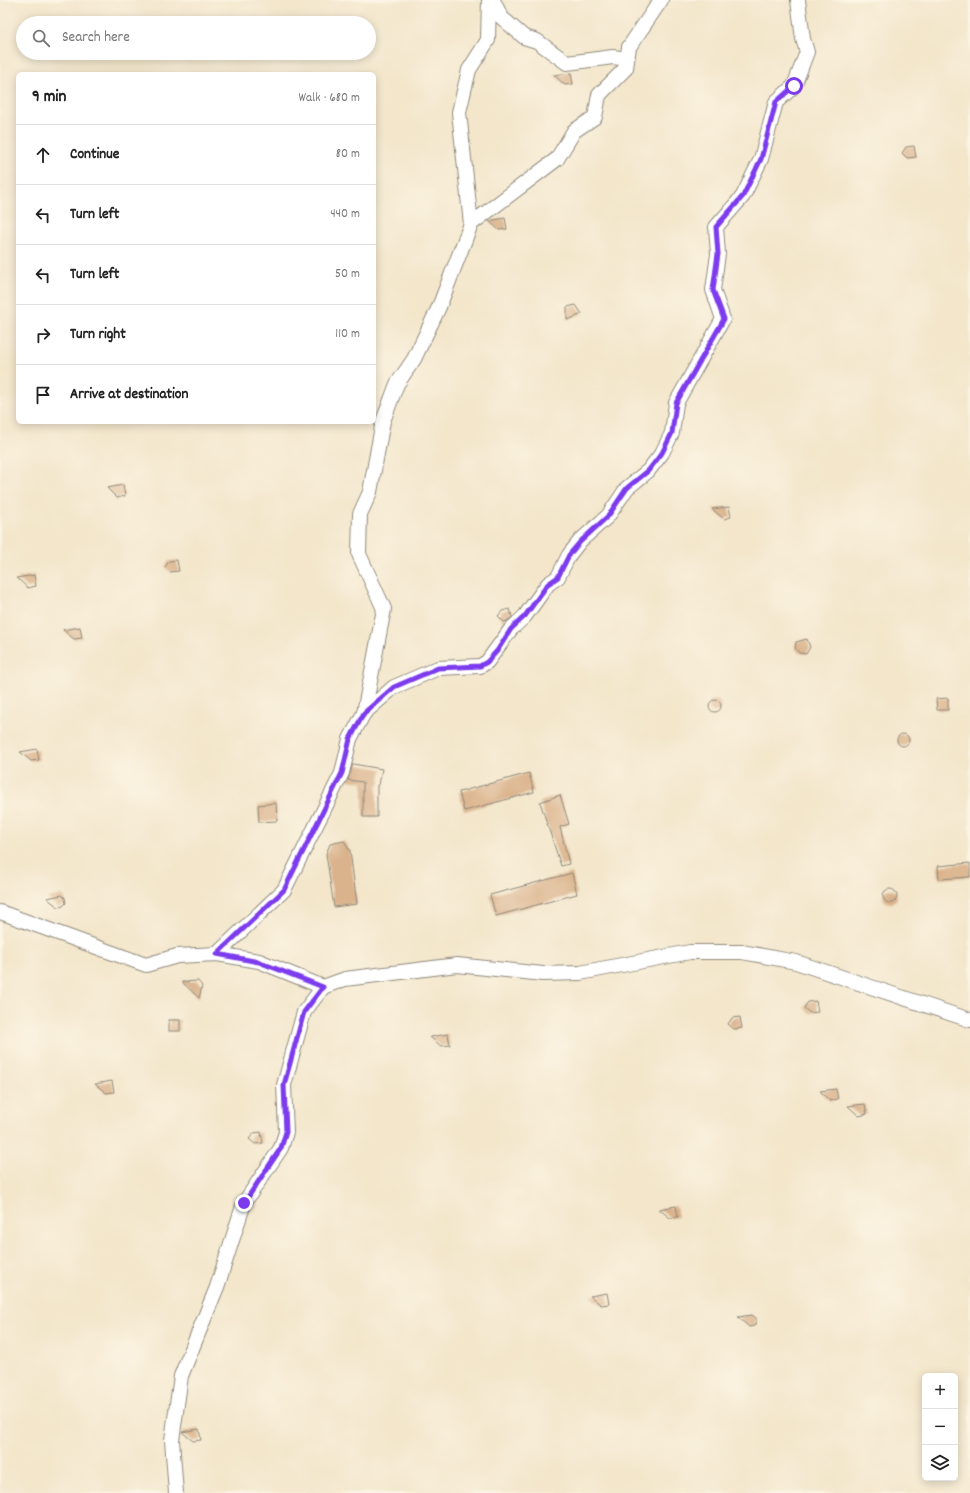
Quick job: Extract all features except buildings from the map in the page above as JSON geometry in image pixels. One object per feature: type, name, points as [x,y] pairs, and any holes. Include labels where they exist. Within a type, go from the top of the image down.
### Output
[{"type":"street","points":[[217,954],[284,890],[342,773],[350,739],[364,713],[384,609],[359,554],[360,514],[370,492],[383,421],[397,384],[414,359],[439,307],[472,224],[459,112],[469,70],[488,40],[489,0]]},
{"type":"street","points":[[493,0],[500,17],[524,37],[537,41],[567,63],[613,57],[627,59]]},
{"type":"street","points":[[472,224],[557,158],[574,131],[595,117],[599,95],[626,68],[629,46],[661,0]]},
{"type":"street","points":[[364,713],[394,687],[438,668],[480,666],[487,662],[497,651],[511,629],[525,616],[548,584],[558,577],[569,555],[580,542],[608,516],[627,488],[648,471],[662,453],[672,433],[676,403],[724,319],[713,290],[718,254],[716,227],[743,196],[761,159],[776,102],[794,86],[808,52],[803,39],[798,0]]},
{"type":"street","points":[[0,912],[146,965],[177,956],[217,954],[259,962],[323,987]]},
{"type":"street","points":[[176,1493],[172,1440],[181,1376],[217,1287],[244,1203],[281,1148],[286,1132],[284,1085],[304,1012],[323,987],[345,979],[457,965],[543,974],[580,973],[690,952],[742,952],[796,962],[970,1020]]},
{"type":"route","points":[[244,1203],[281,1148],[286,1132],[284,1085],[304,1012],[323,987],[259,962],[217,954],[284,890],[333,788],[342,773],[350,739],[364,713],[394,687],[438,668],[471,668],[480,666],[487,662],[497,651],[511,629],[525,616],[548,584],[558,577],[569,555],[580,542],[608,516],[627,488],[648,471],[662,453],[672,433],[676,403],[724,319],[713,290],[718,254],[716,227],[743,196],[761,159],[776,102],[794,86]]}]
